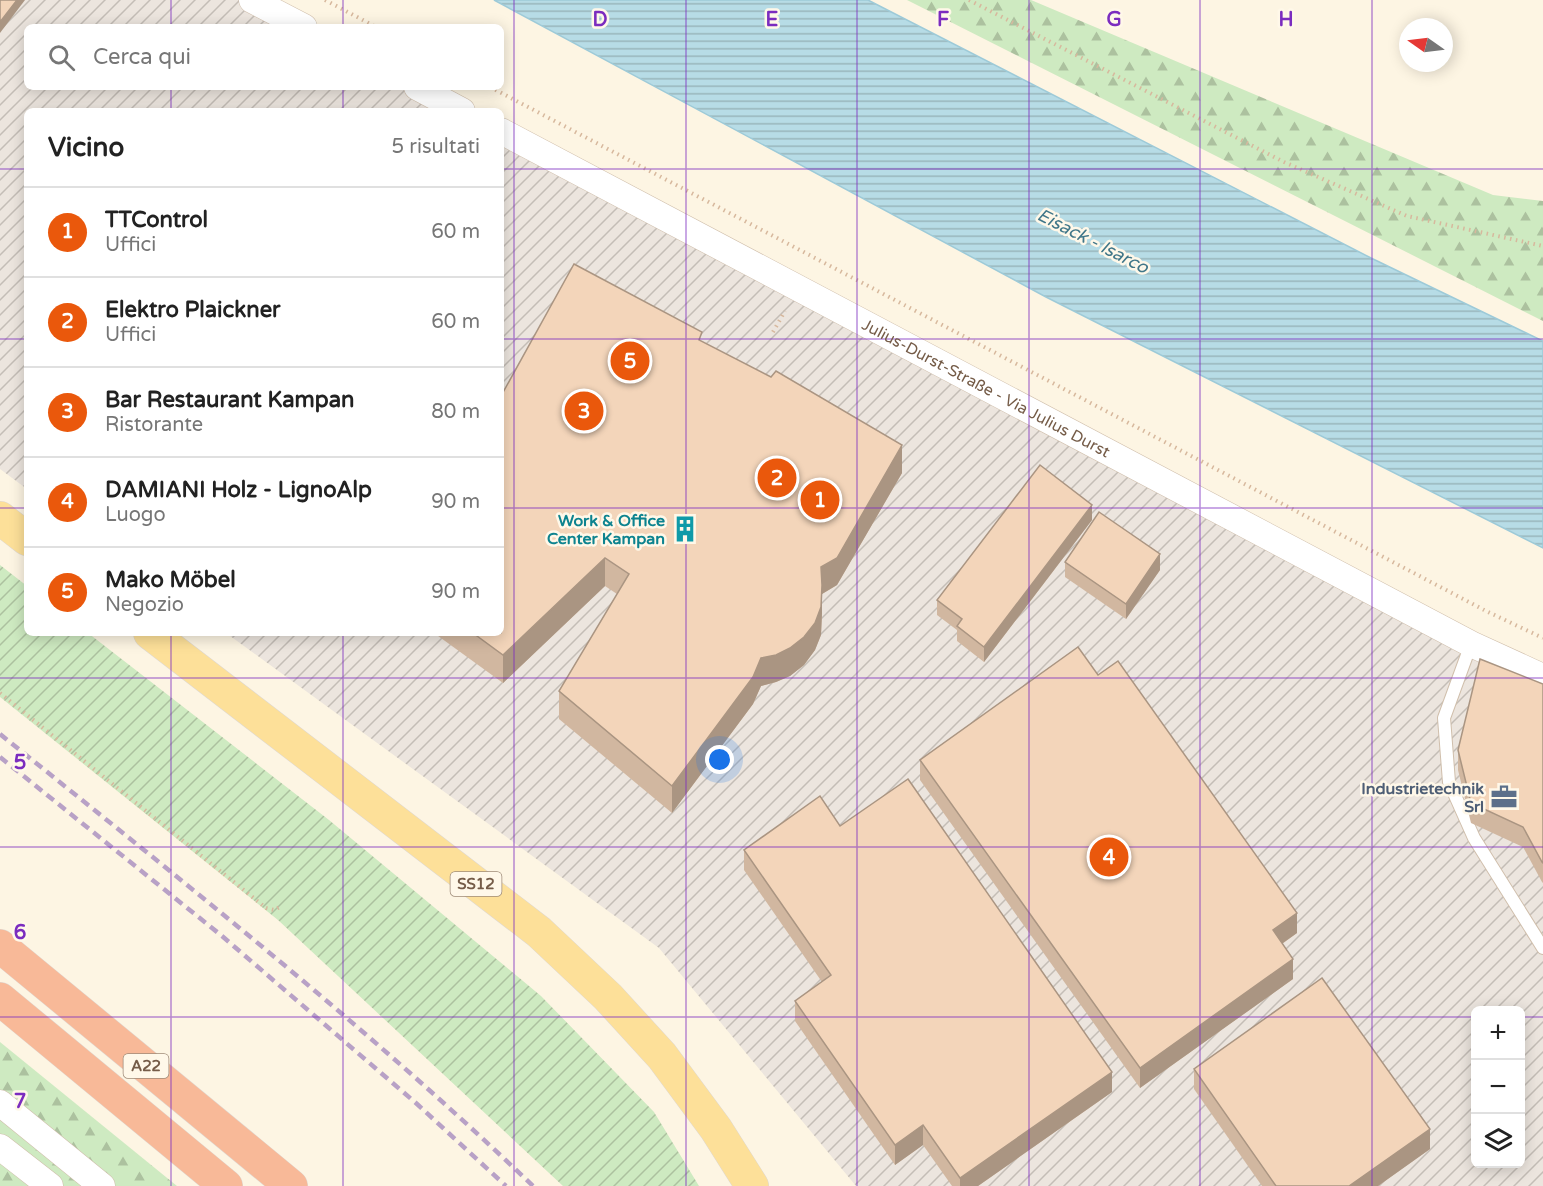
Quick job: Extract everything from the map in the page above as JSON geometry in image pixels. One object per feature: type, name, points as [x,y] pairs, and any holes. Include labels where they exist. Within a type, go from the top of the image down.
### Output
[{"type":"highway","name":"A22","points":[[0,946],[291,1186]]},
{"type":"highway","name":"A22","points":[[0,999],[226,1186]]},
{"type":"main road","points":[[0,518],[24,537]]},
{"type":"main road","name":"SS12","points":[[154,636],[539,932],[608,997],[662,1056],[716,1129],[752,1186]]},
{"type":"street","points":[[252,0],[297,24]]},
{"type":"street","points":[[423,90],[456,108]]},
{"type":"street","name":"Julius-Durst-Straße - Via Julius Durst","points":[[504,133],[1471,644],[1543,677]]},
{"type":"street","points":[[0,1103],[102,1186]]},
{"type":"street","points":[[0,1147],[50,1186]]},
{"type":"lane","points":[[1471,644],[1444,718],[1449,782],[1474,838],[1543,948]]},
{"type":"path","points":[[325,0],[370,24]]},
{"type":"path","points":[[969,0],[1284,162],[1407,216],[1543,246]]},
{"type":"path","points":[[496,90],[1486,611],[1543,638]]},
{"type":"path","points":[[0,693],[266,909],[274,910],[280,907]]},
{"type":"shaded area","points":[[0,0],[253,0],[298,24],[24,24],[24,90],[423,90],[457,108],[24,108],[24,487],[0,469]]},
{"type":"shaded area","points":[[504,133],[1543,672],[1543,1186],[856,1186],[659,948],[230,636],[504,636]]},
{"type":"green space","points":[[907,0],[1031,0],[1493,195],[1543,201],[1543,321]]},
{"type":"green space","points":[[0,565],[24,584],[24,636],[92,636],[329,820],[541,996],[654,1112],[699,1186],[563,1186],[278,920],[0,697]]},
{"type":"green space","points":[[0,1042],[177,1186],[0,1186]]},
{"type":"water","name":"Eisack - Isarco","points":[[494,0],[868,0],[1371,258],[1543,341],[1543,548],[1046,297]]},
{"type":"building","points":[[0,0],[17,0],[0,22]]},
{"type":"building","name":"Work & Office Center Kampan","points":[[574,264],[702,332],[699,340],[771,377],[776,371],[902,445],[837,558],[821,567],[821,607],[815,623],[804,637],[790,648],[776,655],[761,658],[753,677],[672,786],[559,691],[629,574],[605,558],[503,655],[477,636],[504,636],[504,391]]},
{"type":"building","points":[[1040,465],[1092,505],[984,647],[957,626],[962,619],[937,600]]},
{"type":"building","points":[[1099,512],[1160,554],[1126,604],[1065,562]]},
{"type":"building","points":[[1078,647],[1098,675],[1118,661],[1297,913],[1273,930],[1293,959],[1140,1068],[920,760]]},
{"type":"building","name":"Industrietechnik Srl","points":[[1480,659],[1543,684],[1543,863],[1523,827],[1471,803],[1458,750]]},
{"type":"building","points":[[908,779],[1112,1072],[960,1178],[923,1125],[895,1145],[795,1001],[831,975],[744,850],[820,796],[840,826]]},
{"type":"building","points":[[1322,978],[1430,1129],[1349,1186],[1276,1186],[1194,1069]]},
{"type":"railway","points":[[0,734],[271,954],[404,1068],[533,1186]]},
{"type":"railway","points":[[0,757],[222,936],[417,1104],[506,1186]]},
{"type":"place","name":"Mako Möbel","points":[[630,361]]},
{"type":"place","name":"Bar Restaurant Kampan","points":[[584,411]]},
{"type":"place","name":"Elektro Plaickner","points":[[777,478]]},
{"type":"place","name":"TTControl","points":[[820,500]]},
{"type":"place","name":"Work & Office Center Kampan","points":[[685,529]]},
{"type":"place","name":"Industrietechnik Srl","points":[[1504,797]]},
{"type":"place","name":"DAMIANI Holz - LignoAlp","points":[[1109,857]]}]
